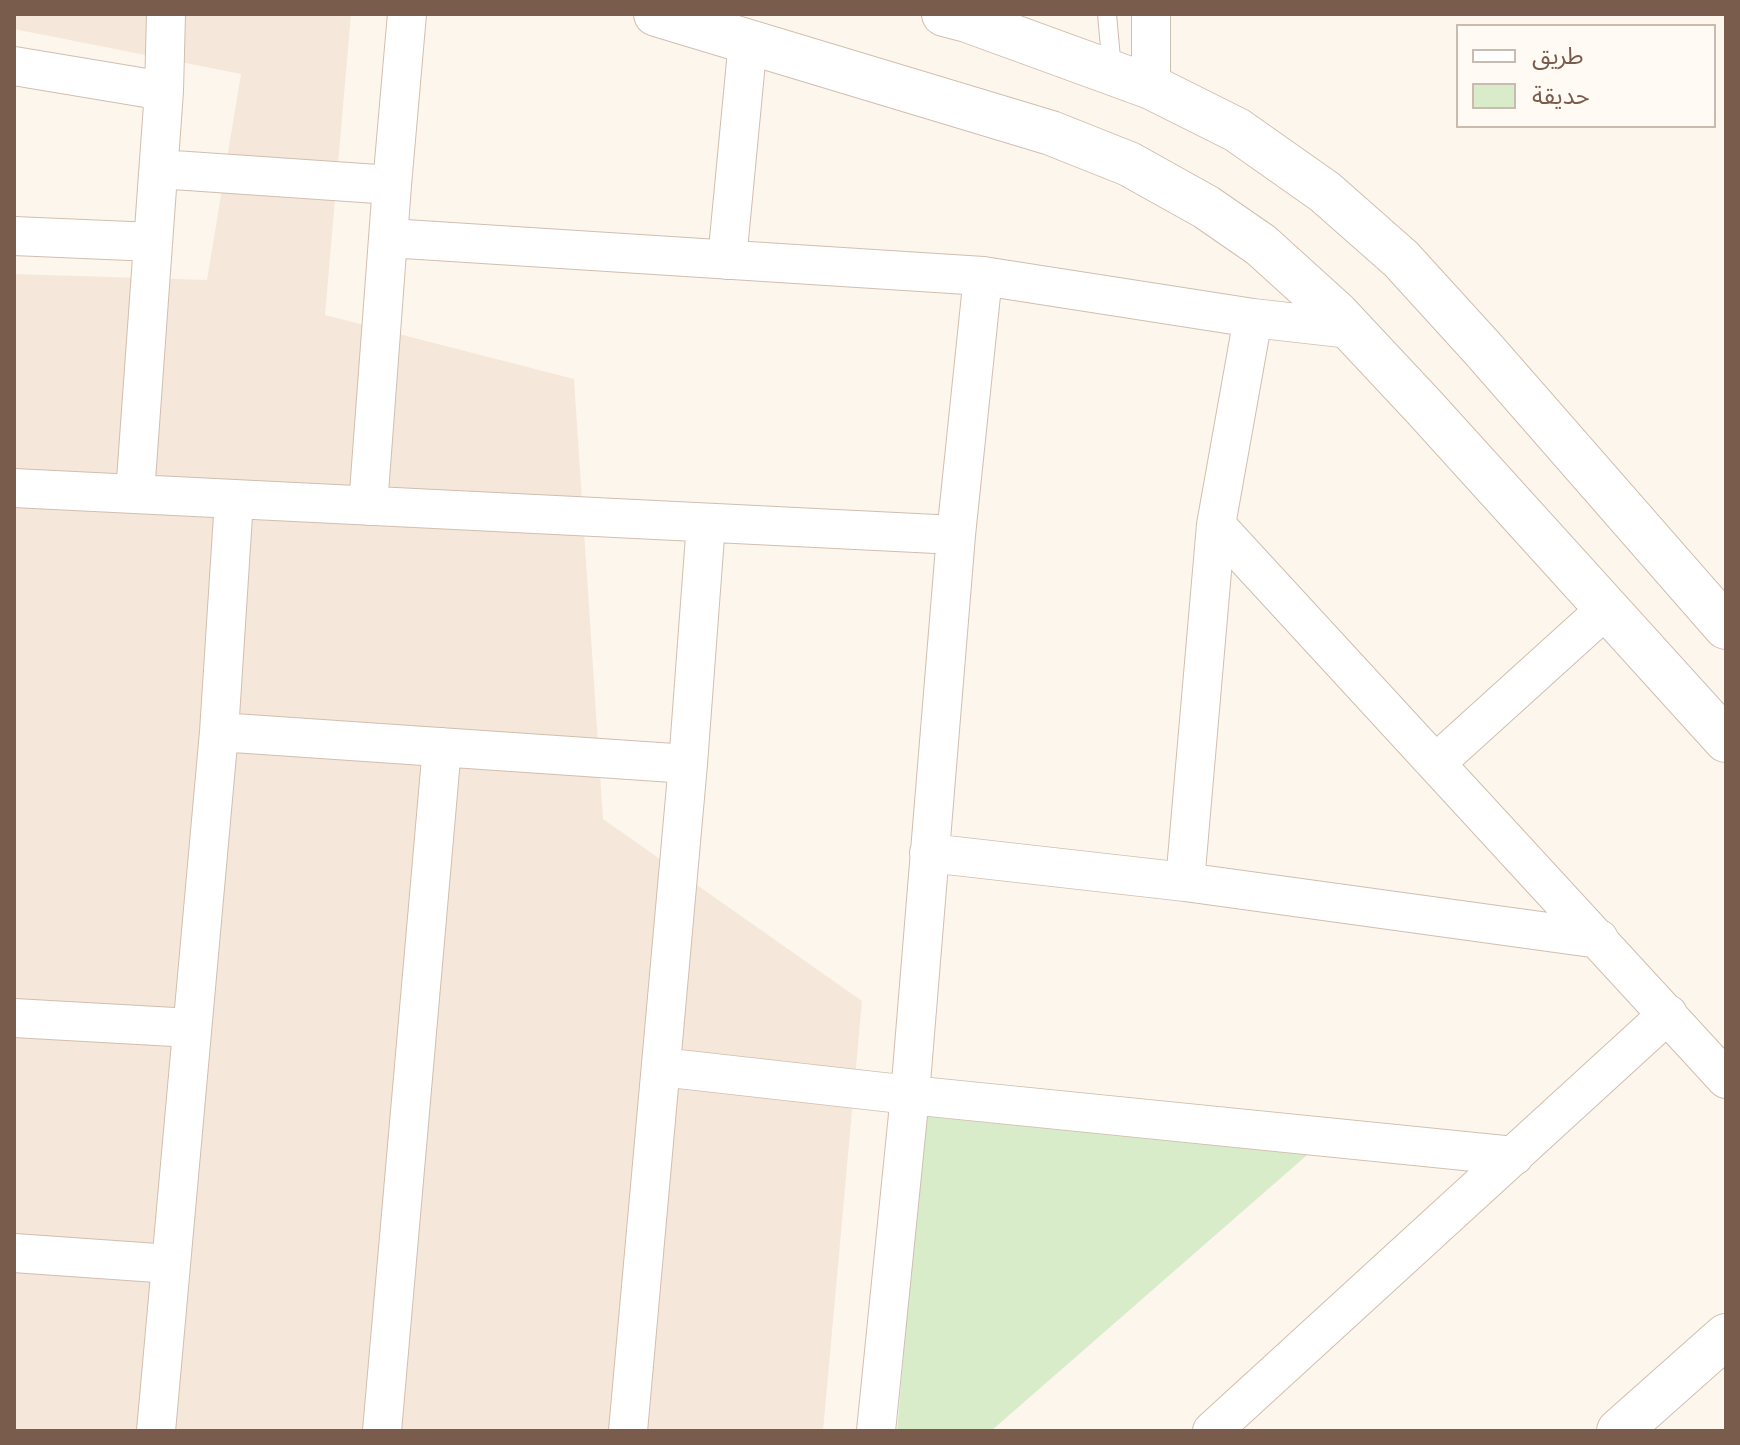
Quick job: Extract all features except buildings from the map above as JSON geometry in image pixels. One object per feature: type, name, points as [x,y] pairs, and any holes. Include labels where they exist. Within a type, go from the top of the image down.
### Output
[{"type":"street","points":[[135,494],[159,169],[166,14]]},
{"type":"street","points":[[368,506],[407,14]]},
{"type":"street","points":[[656,14],[1051,133],[1129,164],[1206,207],[1261,245],[1336,313],[1726,740]]},
{"type":"street","points":[[944,14],[1132,80],[1237,130],[1325,192],[1401,259],[1726,627]]},
{"type":"street","points":[[1132,80],[1151,14]]},
{"type":"street","points":[[727,260],[748,41]]},
{"type":"street","points":[[14,66],[164,91]]},
{"type":"street","points":[[159,169],[392,185]]},
{"type":"street","points":[[14,236],[153,242]]},
{"type":"street","points":[[389,238],[983,276],[1253,318],[1350,329]]},
{"type":"street","points":[[876,1431],[910,1095],[956,535],[983,276]]},
{"type":"street","points":[[1185,882],[1216,525],[1253,318]]},
{"type":"street","points":[[15,496],[135,494],[956,535]]},
{"type":"street","points":[[156,1431],[219,732],[234,500]]},
{"type":"street","points":[[628,1431],[688,764],[706,523]]},
{"type":"street","points":[[1216,525],[1726,1079]]},
{"type":"street","points":[[1436,763],[1606,609]]},
{"type":"street","points":[[219,732],[688,764]]},
{"type":"street","points":[[382,1431],[442,747]]},
{"type":"street","points":[[929,853],[1185,882],[1599,939]]},
{"type":"street","points":[[1212,1431],[1668,1014]]},
{"type":"street","points":[[14,1018],[192,1028]]},
{"type":"street","points":[[661,1067],[1514,1156]]},
{"type":"street","points":[[14,1253],[171,1264]]},
{"type":"street","points":[[1619,1431],[1726,1336]]},
{"type":"lane","points":[[1107,14],[1132,80]]},
{"type":"shaded area","points":[[14,14],[351,14],[325,315],[574,379],[603,819],[862,1001],[823,1431],[14,1431],[14,274],[207,280],[241,74],[14,29]]},
{"type":"green space","points":[[924,1116],[1314,1149],[991,1431],[897,1431]]}]
